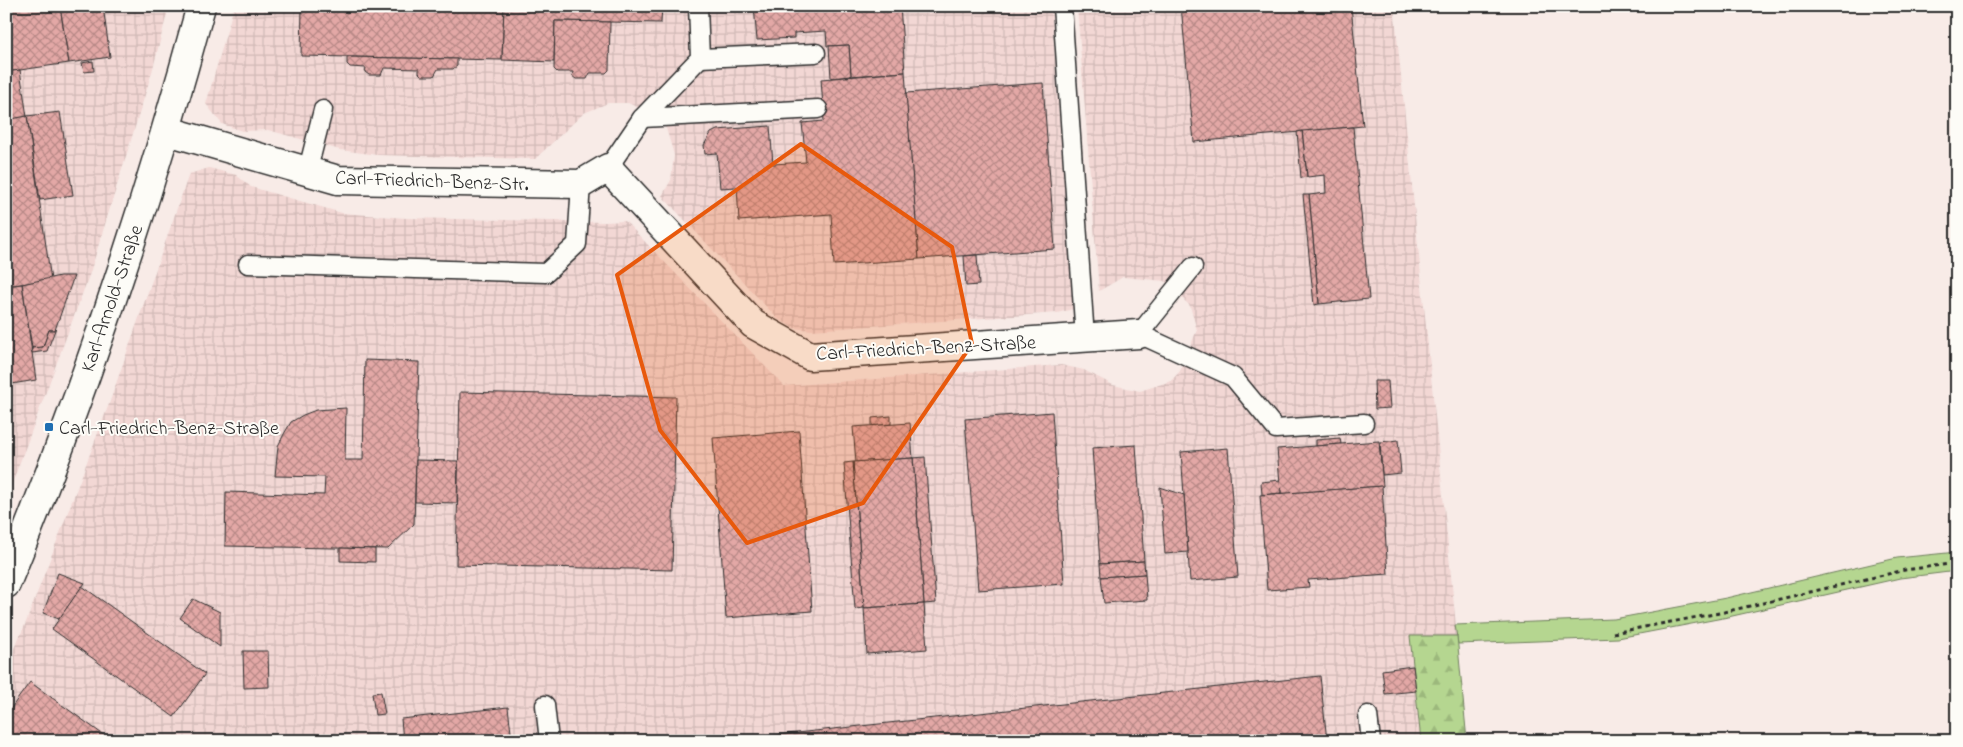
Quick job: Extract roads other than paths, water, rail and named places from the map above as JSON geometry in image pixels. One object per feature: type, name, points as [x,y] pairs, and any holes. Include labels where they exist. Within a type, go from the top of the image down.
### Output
[{"type":"street","name":"Karl-Arnold-Straße","points":[[6,584],[79,395],[168,131],[202,6]]},
{"type":"street","name":"Carl-Friedrich-Benz-Str.","points":[[168,131],[307,173],[338,180],[581,184]]},
{"type":"street","name":"Carl-Friedrich-Benz-Straße","points":[[608,168],[752,324],[810,356],[1139,334]]},
{"type":"street","points":[[581,184],[608,168]]},
{"type":"lane","points":[[698,6],[700,58]]},
{"type":"lane","points":[[1062,6],[1085,338]]},
{"type":"lane","points":[[608,168],[642,118],[700,58],[816,53]]},
{"type":"lane","points":[[642,118],[818,108]]},
{"type":"lane","points":[[307,173],[323,110]]},
{"type":"lane","points":[[248,264],[546,273],[577,244],[581,184]]},
{"type":"lane","points":[[1192,267],[1139,334],[1232,377],[1276,429],[1364,423]]},
{"type":"lane","points":[[545,705],[549,741]]},
{"type":"lane","points":[[1368,715],[1370,741]]},
{"type":"place","name":"Carl-Friedrich-Benz-Straße","points":[[49,427]]}]
